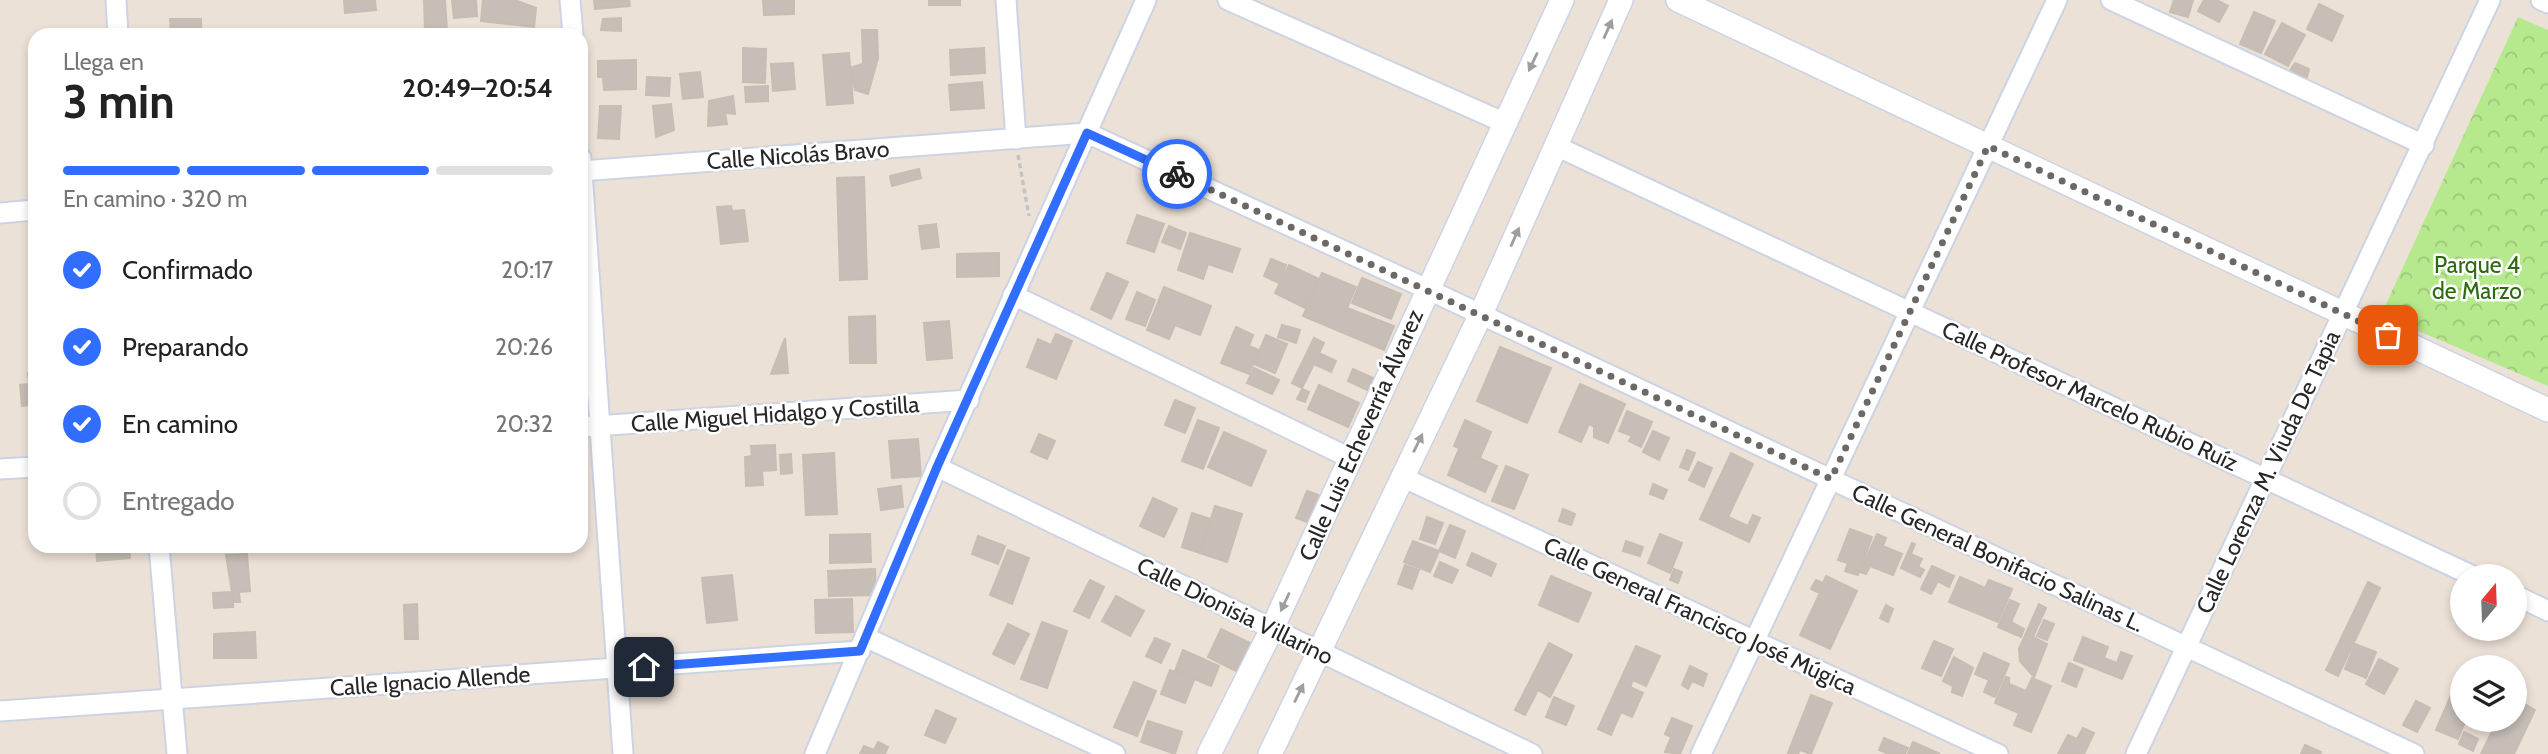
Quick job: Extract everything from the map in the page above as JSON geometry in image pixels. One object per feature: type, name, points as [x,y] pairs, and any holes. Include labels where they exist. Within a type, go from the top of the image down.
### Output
[{"type":"street","points":[[116,0],[118,28]]},
{"type":"street","points":[[570,0],[572,28]]},
{"type":"street","points":[[1006,0],[1016,139]]},
{"type":"street","points":[[816,754],[937,467],[1146,0]]},
{"type":"street","points":[[1228,0],[1505,123]]},
{"type":"street","name":"Calle Luis Echeverría Álvarez","points":[[1209,754],[1272,629],[1562,0]]},
{"type":"street","points":[[1270,754],[1481,314],[1621,0]]},
{"type":"street","points":[[1678,0],[2548,410]]},
{"type":"street","points":[[1701,754],[2057,0]]},
{"type":"street","points":[[2111,0],[2424,145]]},
{"type":"street","name":"Calle Lorenza M. Viuda De Tapia","points":[[2136,754],[2490,0]]},
{"type":"street","points":[[2541,0],[2548,3]]},
{"type":"street","name":"Calle Nicolás Bravo","points":[[588,170],[1087,133]]},
{"type":"street","name":"Calle General Bonifacio Salinas L.","points":[[1087,133],[1481,314],[2414,754]]},
{"type":"street","name":"Calle Profesor Marcelo Rubio Ruíz","points":[[1556,146],[2450,565]]},
{"type":"street","points":[[0,213],[28,211]]},
{"type":"street","points":[[1013,295],[1352,458]]},
{"type":"street","points":[[588,370],[590,427],[617,669],[623,754]]},
{"type":"street","name":"Calle Miguel Hidalgo y Costilla","points":[[590,427],[969,400]]},
{"type":"street","name":"Calle Dionisia Villarino","points":[[937,467],[1532,754]]},
{"type":"street","points":[[0,470],[28,468]]},
{"type":"street","name":"Calle General Francisco José Múgica","points":[[1402,477],[1998,754]]},
{"type":"street","points":[[160,553],[177,754]]},
{"type":"street","points":[[2527,601],[2548,611]]},
{"type":"street","points":[[862,644],[1115,754]]},
{"type":"street","name":"Calle Ignacio Allende","points":[[0,711],[617,669],[862,644]]},
{"type":"path","points":[[1016,139],[1034,247]]},
{"type":"green space","name":"Parque 4 de Marzo","points":[[2518,17],[2548,30],[2548,386],[2381,315]]},
{"type":"building","points":[[344,0],[375,0],[376,10],[345,13]]},
{"type":"building","points":[[424,0],[445,0],[447,28],[425,28]]},
{"type":"building","points":[[452,0],[476,0],[477,16],[454,18]]},
{"type":"building","points":[[483,0],[515,0],[536,8],[534,27],[481,21]]},
{"type":"building","points":[[594,0],[629,0],[630,6],[595,9]]},
{"type":"building","points":[[763,0],[794,0],[794,14],[764,15]]},
{"type":"building","points":[[929,0],[960,0],[960,5],[929,5]]},
{"type":"building","points":[[2174,0],[2193,0],[2188,17],[2170,12]]},
{"type":"building","points":[[2204,0],[2217,0],[2228,6],[2219,22],[2198,11]]},
{"type":"building","points":[[2319,4],[2343,16],[2332,41],[2307,29]]},
{"type":"building","points":[[2254,12],[2275,21],[2261,53],[2240,44]]},
{"type":"building","points":[[621,18],[621,31],[601,30],[603,19]]},
{"type":"building","points":[[170,19],[201,19],[201,28],[171,28]]},
{"type":"building","points":[[2282,23],[2305,35],[2288,66],[2265,54]]},
{"type":"building","points":[[862,30],[877,30],[878,58],[868,94],[855,90],[849,68],[863,64]]},
{"type":"building","points":[[743,48],[766,49],[765,83],[743,82]]},
{"type":"building","points":[[984,48],[985,73],[951,75],[950,50]]},
{"type":"building","points":[[849,53],[853,103],[827,105],[823,55]]},
{"type":"building","points":[[636,60],[636,89],[604,90],[603,77],[598,77],[598,61]]},
{"type":"building","points":[[793,63],[795,89],[773,91],[771,64]]},
{"type":"building","points":[[2295,63],[2309,69],[2307,77],[2289,72]]},
{"type":"building","points":[[700,72],[703,97],[683,99],[680,74]]},
{"type":"building","points":[[647,77],[670,78],[669,96],[646,95]]},
{"type":"building","points":[[982,82],[984,108],[951,110],[949,85]]},
{"type":"building","points":[[768,86],[768,101],[746,102],[745,87]]},
{"type":"building","points":[[733,96],[735,114],[725,113],[727,124],[708,126],[709,101]]},
{"type":"building","points":[[671,104],[674,130],[656,137],[653,106]]},
{"type":"building","points":[[600,106],[621,106],[619,139],[598,138]]},
{"type":"building","points":[[919,169],[921,178],[892,186],[890,176]]},
{"type":"building","points":[[864,177],[867,279],[840,280],[837,178]]},
{"type":"building","points":[[731,206],[732,211],[744,210],[748,241],[721,244],[717,207]]},
{"type":"building","points":[[1137,215],[1164,224],[1154,252],[1127,243]]},
{"type":"building","points":[[936,224],[939,247],[922,249],[919,226]]},
{"type":"building","points":[[1169,226],[1186,233],[1180,249],[1162,242]]},
{"type":"building","points":[[1190,233],[1240,249],[1232,272],[1208,264],[1203,279],[1178,270]]},
{"type":"building","points":[[999,253],[999,276],[957,277],[957,254]]},
{"type":"building","points":[[1271,259],[1286,265],[1279,283],[1264,276]]},
{"type":"building","points":[[1289,265],[1319,279],[1305,308],[1275,293]]},
{"type":"building","points":[[1107,273],[1128,282],[1111,319],[1091,309]]},
{"type":"building","points":[[1322,273],[1356,287],[1347,308],[1394,326],[1384,350],[1303,316]]},
{"type":"building","points":[[1362,278],[1401,294],[1391,319],[1352,303]]},
{"type":"building","points":[[1164,287],[1211,306],[1200,335],[1175,325],[1169,339],[1147,330]]},
{"type":"building","points":[[1137,292],[1155,300],[1145,326],[1126,319]]},
{"type":"building","points":[[875,316],[876,363],[850,363],[849,317]]},
{"type":"building","points":[[949,321],[952,358],[927,360],[924,323]]},
{"type":"building","points":[[1282,325],[1300,330],[1296,343],[1278,337]]},
{"type":"building","points":[[1236,327],[1253,335],[1249,346],[1259,350],[1249,374],[1221,363]]},
{"type":"building","points":[[1056,334],[1072,341],[1056,379],[1027,367],[1038,339],[1051,345]]},
{"type":"building","points":[[1266,335],[1287,344],[1275,373],[1254,364]]},
{"type":"building","points":[[785,338],[788,373],[771,374]]},
{"type":"building","points":[[1314,338],[1324,343],[1319,353],[1336,361],[1331,372],[1314,364],[1302,388],[1292,383]]},
{"type":"building","points":[[1500,347],[1551,368],[1527,423],[1477,401]]},
{"type":"building","points":[[1254,368],[1279,380],[1272,394],[1247,383]]},
{"type":"building","points":[[1353,369],[1373,378],[1367,390],[1348,381]]},
{"type":"building","points":[[28,384],[28,405],[22,406],[20,385]]},
{"type":"building","points":[[1580,384],[1625,404],[1608,443],[1594,437],[1594,427],[1589,424],[1581,442],[1559,432]]},
{"type":"building","points":[[1319,385],[1359,403],[1348,427],[1308,409]]},
{"type":"building","points":[[1302,389],[1309,392],[1305,402],[1297,399]]},
{"type":"building","points":[[1175,400],[1195,408],[1185,433],[1165,425]]},
{"type":"building","points":[[1627,411],[1652,422],[1641,447],[1629,441],[1632,436],[1619,431]]},
{"type":"building","points":[[1198,420],[1219,428],[1203,469],[1182,461]]},
{"type":"building","points":[[1465,420],[1491,432],[1480,458],[1454,446]]},
{"type":"building","points":[[1653,431],[1669,438],[1659,460],[1643,452]]},
{"type":"building","points":[[1224,432],[1266,451],[1251,486],[1208,467]]},
{"type":"building","points":[[1039,434],[1055,441],[1047,459],[1031,452]]},
{"type":"building","points":[[918,439],[921,476],[892,478],[889,441]]},
{"type":"building","points":[[775,445],[776,470],[762,471],[763,485],[746,486],[745,457],[752,456],[751,446]]},
{"type":"building","points":[[1459,449],[1497,466],[1485,492],[1448,475]]},
{"type":"building","points":[[1687,450],[1695,453],[1688,470],[1680,467]]},
{"type":"building","points":[[834,453],[837,514],[806,515],[803,455]]},
{"type":"building","points":[[1731,453],[1753,464],[1728,517],[1748,526],[1753,515],[1760,518],[1749,542],[1700,519]]},
{"type":"building","points":[[791,454],[792,473],[781,474],[780,455]]},
{"type":"building","points":[[1698,462],[1712,468],[1704,487],[1689,480]]},
{"type":"building","points":[[1506,466],[1528,475],[1514,509],[1492,501]]},
{"type":"building","points":[[1653,484],[1667,490],[1663,499],[1650,494]]},
{"type":"building","points":[[901,486],[903,507],[881,510],[878,489]]},
{"type":"building","points":[[1307,491],[1329,499],[1318,526],[1296,518]]},
{"type":"building","points":[[1153,498],[1177,509],[1164,537],[1140,526]]},
{"type":"building","points":[[1215,506],[1242,514],[1227,562],[1200,553]]},
{"type":"building","points":[[1563,509],[1575,514],[1571,525],[1559,521]]},
{"type":"building","points":[[1192,513],[1210,519],[1200,553],[1182,547]]},
{"type":"building","points":[[1427,517],[1443,523],[1435,544],[1420,539]]},
{"type":"building","points":[[1450,525],[1465,531],[1455,558],[1439,551]]},
{"type":"building","points":[[1850,529],[1872,537],[1858,575],[1845,571],[1848,563],[1838,560]]},
{"type":"building","points":[[870,534],[871,562],[830,563],[830,535]]},
{"type":"building","points":[[1660,534],[1682,543],[1670,573],[1648,563]]},
{"type":"building","points":[[1877,534],[1886,538],[1883,546],[1902,554],[1893,575],[1870,566],[1866,574],[1860,572]]},
{"type":"building","points":[[978,536],[1005,546],[998,564],[972,554]]},
{"type":"building","points":[[1413,541],[1439,551],[1430,572],[1404,562]]},
{"type":"building","points":[[1626,541],[1643,547],[1640,556],[1623,551]]},
{"type":"building","points":[[1912,543],[1915,544],[1911,554],[1922,559],[1918,567],[1924,570],[1920,577],[1901,568]]},
{"type":"building","points":[[1008,550],[1029,558],[1012,604],[990,595]]},
{"type":"building","points":[[96,553],[130,553],[130,558],[97,561]]},
{"type":"building","points":[[1472,553],[1496,564],[1491,576],[1467,565]]},
{"type":"building","points":[[247,554],[250,591],[239,592],[240,602],[233,602],[233,607],[214,608],[213,593],[232,592],[226,555]]},
{"type":"building","points":[[1440,562],[1458,570],[1452,583],[1434,576]]},
{"type":"building","points":[[1405,565],[1419,570],[1412,589],[1398,584]]},
{"type":"building","points":[[1932,566],[1954,576],[1949,587],[1938,581],[1931,594],[1921,589]]},
{"type":"building","points":[[875,569],[876,595],[829,596],[828,571]]},
{"type":"building","points":[[1674,569],[1682,572],[1678,583],[1670,580]]},
{"type":"building","points":[[732,575],[737,620],[707,623],[702,578]]},
{"type":"building","points":[[1551,576],[1591,593],[1578,622],[1539,605]]},
{"type":"building","points":[[1826,576],[1857,591],[1830,649],[1800,635],[1820,593],[1811,589],[1816,580],[1823,583]]},
{"type":"building","points":[[1960,577],[1985,588],[1989,580],[2012,589],[1998,622],[1949,602]]},
{"type":"building","points":[[1090,580],[1104,587],[1089,618],[1074,611]]},
{"type":"building","points":[[2368,582],[2380,588],[2338,676],[2326,670]]},
{"type":"building","points":[[1116,596],[1144,611],[1130,636],[1102,621]]},
{"type":"building","points":[[852,599],[853,632],[816,633],[815,600]]},
{"type":"building","points":[[2010,600],[2019,604],[2011,622],[2024,629],[2021,637],[1998,627]]},
{"type":"building","points":[[417,604],[418,639],[405,639],[404,605]]},
{"type":"building","points":[[2039,604],[2046,608],[2033,637],[2047,644],[2034,677],[2020,661],[2019,649]]},
{"type":"building","points":[[1886,605],[1893,609],[1888,622],[1880,618]]},
{"type":"building","points":[[2044,620],[2054,624],[2047,640],[2037,636]]},
{"type":"building","points":[[1042,622],[1067,631],[1047,688],[1021,679]]},
{"type":"building","points":[[1008,624],[1029,634],[1014,664],[993,654]]},
{"type":"building","points":[[1221,629],[1252,644],[1238,672],[1208,657]]},
{"type":"building","points":[[255,632],[256,658],[214,658],[214,634]]},
{"type":"building","points":[[2083,637],[2108,647],[2104,658],[2117,663],[2121,652],[2132,656],[2122,679],[2074,660]]},
{"type":"building","points":[[1155,638],[1170,644],[1161,663],[1146,656]]},
{"type":"building","points":[[1934,641],[1953,649],[1941,676],[1922,668]]},
{"type":"building","points":[[1549,643],[1572,655],[1550,697],[1538,690],[1525,715],[1515,710]]},
{"type":"building","points":[[2355,644],[2376,652],[2366,678],[2345,669]]},
{"type":"building","points":[[1636,646],[1660,656],[1646,686],[1633,680],[1630,687],[1643,693],[1632,717],[1621,712],[1611,735],[1598,729]]},
{"type":"building","points":[[1183,650],[1219,666],[1211,686],[1175,671]]},
{"type":"building","points":[[1984,653],[2009,664],[1995,697],[1984,692],[1989,680],[1975,674]]},
{"type":"building","points":[[1954,657],[1973,668],[1962,696],[1952,692],[1953,686],[1943,681]]},
{"type":"building","points":[[2379,659],[2398,669],[2384,694],[2366,684]]},
{"type":"building","points":[[2069,663],[2083,669],[2076,687],[2062,681]]},
{"type":"building","points":[[1690,666],[1707,674],[1703,686],[1692,681],[1688,689],[1682,685]]},
{"type":"building","points":[[1170,670],[1194,680],[1185,703],[1161,694]]},
{"type":"building","points":[[2006,677],[2009,678],[2009,684],[2026,691],[2032,678],[2051,686],[2031,732],[2014,725],[2019,713],[1995,703]]},
{"type":"building","points":[[1134,682],[1156,691],[1137,736],[1114,727]]},
{"type":"building","points":[[1811,695],[1832,703],[1811,754],[1800,750],[1798,754],[1788,753]]},
{"type":"building","points":[[1554,697],[1574,706],[1566,725],[1546,717]]},
{"type":"building","points":[[2450,698],[2450,732],[2461,732],[2458,739],[2436,730]]},
{"type":"building","points":[[2416,701],[2430,708],[2417,732],[2403,725]]},
{"type":"building","points":[[2527,706],[2535,710],[2527,727]]},
{"type":"building","points":[[936,710],[956,719],[945,743],[925,735]]},
{"type":"building","points":[[1672,718],[1692,726],[1680,754],[1665,752],[1671,737],[1665,734]]},
{"type":"building","points":[[1148,721],[1182,732],[1175,754],[1141,742]]},
{"type":"building","points":[[2083,728],[2094,733],[2084,754],[2058,754],[2068,735],[2077,739]]},
{"type":"building","points":[[2464,732],[2478,739],[2473,751],[2459,744]]},
{"type":"building","points":[[2492,732],[2524,732],[2514,754],[2481,754]]},
{"type":"building","points":[[1884,738],[1908,748],[1905,754],[1889,754],[1879,750]]},
{"type":"building","points":[[878,742],[888,747],[885,754],[860,754],[864,746],[874,750]]},
{"type":"building","points":[[1913,742],[1940,754],[1908,754]]},
{"type":"building","points":[[2305,745],[2321,752],[2320,754],[2301,754]]},
{"type":"way so far","points":[[1177,174],[1831,479],[1988,146],[2388,335]]},
{"type":"route","points":[[644,667],[860,651],[937,467],[1087,133],[1177,174]]}]
